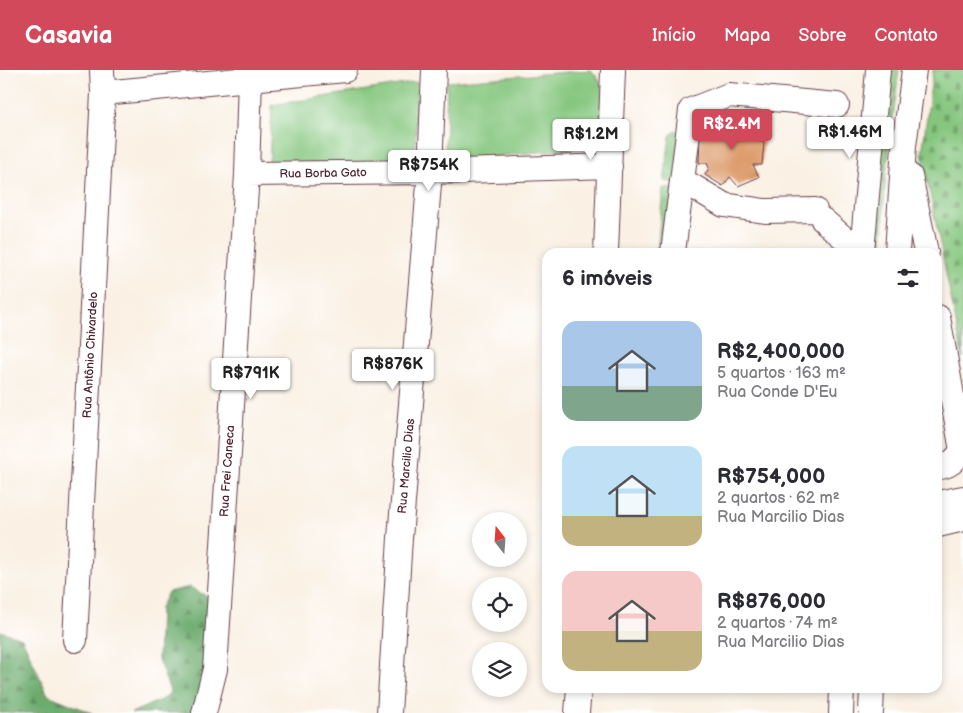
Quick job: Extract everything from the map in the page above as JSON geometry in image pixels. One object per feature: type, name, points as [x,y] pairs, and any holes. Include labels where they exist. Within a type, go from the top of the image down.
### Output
[{"type":"street","points":[[102,81],[250,78],[345,70]]},
{"type":"street","name":"Rua Marcilio Dias","points":[[389,713],[401,528],[430,172],[434,70]]},
{"type":"street","points":[[606,248],[613,70]]},
{"type":"street","points":[[861,248],[878,70]]},
{"type":"street","points":[[897,248],[904,146],[914,70]]},
{"type":"street","name":"Rua Frei Caneca","points":[[204,713],[215,669],[247,174],[250,78]]},
{"type":"street","name":"Rua Antônio Chivardelo","points":[[75,640],[102,81]]},
{"type":"street","points":[[674,248],[690,110],[729,95],[837,105]]},
{"type":"street","points":[[904,146],[925,248]]},
{"type":"street","name":"Rua Borba Gato","points":[[247,174],[430,172],[610,166]]},
{"type":"street","points":[[682,180],[724,205],[765,211],[819,215],[856,248]]},
{"type":"street","points":[[942,329],[955,369],[962,451],[953,462],[942,467]]},
{"type":"street","points":[[942,502],[963,498]]},
{"type":"street","points":[[942,524],[963,519]]},
{"type":"street","points":[[577,713],[579,693]]},
{"type":"street","points":[[841,713],[842,693]]},
{"type":"street","points":[[871,713],[872,693]]},
{"type":"green space","points":[[590,70],[600,83],[603,109],[600,135],[590,144],[577,148],[459,160],[445,150],[447,82]]},
{"type":"green space","points":[[891,70],[899,70],[885,180],[882,248],[879,248],[875,196]]},
{"type":"green space","points":[[933,70],[963,70],[963,358],[942,248],[922,154]]},
{"type":"green space","points":[[417,82],[415,163],[269,165],[272,105]]},
{"type":"green space","points":[[675,130],[679,132],[675,183],[664,181],[670,136]]},
{"type":"green space","points":[[663,188],[674,189],[668,248],[657,248]]},
{"type":"green space","points":[[190,587],[208,597],[212,617],[205,691],[193,713],[131,713],[167,697],[170,691],[158,659],[160,608],[168,592]]},
{"type":"green space","points":[[0,631],[22,638],[48,695],[92,713],[0,713]]},
{"type":"building","points":[[731,115],[734,124],[739,124],[745,116],[764,130],[758,141],[764,142],[762,165],[753,165],[759,177],[738,186],[730,177],[723,186],[705,175],[709,168],[707,163],[699,163],[700,135],[708,137],[710,126]]}]
